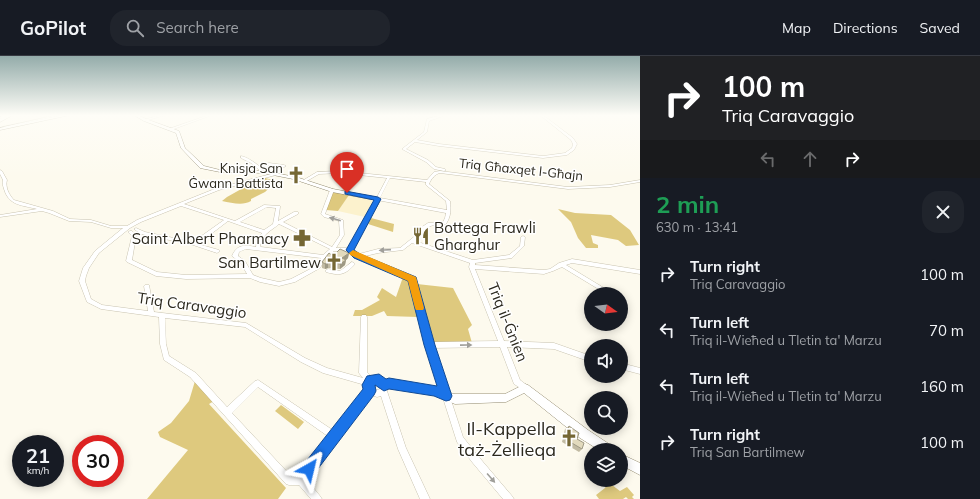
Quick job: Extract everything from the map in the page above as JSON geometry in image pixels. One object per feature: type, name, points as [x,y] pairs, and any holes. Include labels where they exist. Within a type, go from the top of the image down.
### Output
[{"type":"street","points":[[179,136],[183,148],[202,167],[220,171],[263,172],[275,174],[332,190],[450,212]]},
{"type":"street","points":[[420,136],[404,149],[427,161],[435,168],[469,176]]},
{"type":"street","points":[[414,140],[454,147],[543,157],[566,154],[573,149],[575,144],[568,136]]},
{"type":"street","points":[[242,157],[263,172]]},
{"type":"street","points":[[258,168],[269,164],[284,166]]},
{"type":"street","points":[[0,171],[5,180],[4,184],[8,196],[13,200],[69,220],[91,221],[127,230],[134,236],[129,260],[156,274],[186,277],[250,276],[279,284],[293,281],[318,267],[324,257],[333,249],[343,232],[341,220],[323,214],[332,190]]},
{"type":"street","points":[[304,181],[318,173],[340,172],[428,181],[427,184],[448,201],[450,212],[444,223],[430,224],[421,230],[417,237],[401,249],[378,251],[357,256]]},
{"type":"street","name":"Triq Għaxqet l-Għajn","points":[[428,181],[435,173],[440,172],[568,188],[610,186],[640,182]]},
{"type":"street","name":"Triq Caravaggio","points":[[275,174],[218,189],[180,204],[127,230],[97,252],[86,268],[82,281],[89,300],[101,307],[246,325],[303,360],[326,370],[369,385],[376,379],[381,381],[384,388]]},
{"type":"street","points":[[350,250],[389,177]]},
{"type":"street","points":[[180,204],[264,232]]},
{"type":"street","points":[[235,223],[266,206],[278,207],[275,225]]},
{"type":"street","points":[[0,216],[42,210]]},
{"type":"street","points":[[259,248],[259,240],[264,232],[296,213]]},
{"type":"street","points":[[194,244],[227,220]]},
{"type":"street","points":[[280,222],[333,249],[350,250],[357,256],[412,279],[429,345],[460,439],[475,459],[510,499]]},
{"type":"street","points":[[134,227],[143,233],[194,244],[216,251]]},
{"type":"street","points":[[473,264],[497,258],[510,257],[522,246],[523,237]]},
{"type":"street","points":[[411,241],[473,264],[544,272],[550,271],[561,264],[572,261],[640,272]]},
{"type":"street","points":[[250,276],[242,262],[234,256],[237,251],[245,247],[324,257]]},
{"type":"street","points":[[328,271],[340,274],[344,273],[352,264]]},
{"type":"street","name":"Triq il-Ġnien","points":[[473,264],[517,382],[525,388]]},
{"type":"street","points":[[561,264],[599,287]]},
{"type":"street","points":[[147,286],[151,313]]},
{"type":"street","points":[[162,315],[163,344],[166,358],[193,375],[289,481],[301,480],[334,436],[369,385]]},
{"type":"street","points":[[364,317],[363,373],[369,385],[377,394],[389,384],[435,391],[455,399],[506,398],[525,388],[598,443]]},
{"type":"street","points":[[429,345],[503,344],[554,346],[584,357]]},
{"type":"street","points":[[628,367],[640,370]]},
{"type":"street","points":[[228,412],[258,382],[334,436]]},
{"type":"street","points":[[384,388],[402,448],[425,499]]},
{"type":"street","points":[[628,463],[640,469]]},
{"type":"street","points":[[301,480],[317,499]]},
{"type":"shaded area","points":[[265,178],[277,181],[265,192],[251,199],[248,203],[241,204],[222,201],[252,183],[242,187],[239,185]]},
{"type":"shaded area","points":[[333,192],[349,195],[338,211],[326,210]]},
{"type":"shaded area","points":[[349,194],[372,199],[372,203],[365,217],[338,211]]},
{"type":"shaded area","points":[[558,209],[575,213],[611,215],[630,230],[639,245],[626,246],[618,240],[591,235],[593,243],[598,245],[598,248],[586,248],[578,238],[571,222]]},
{"type":"shaded area","points":[[371,218],[394,224],[393,232],[368,224]]},
{"type":"shaded area","points":[[403,277],[408,281],[418,317],[387,316],[384,311],[372,316],[353,316],[355,310],[362,310],[380,300],[377,297],[382,288],[396,297]]},
{"type":"shaded area","points":[[417,284],[453,288],[472,325],[468,329],[472,343],[434,342]]},
{"type":"shaded area","points":[[195,381],[214,401],[209,404],[286,488],[278,499],[147,499],[188,450],[160,437],[158,432],[171,423],[189,401]]},
{"type":"shaded area","points":[[281,405],[304,422],[298,429],[275,411]]},
{"type":"shaded area","points":[[615,487],[620,491],[627,487],[634,495],[632,497],[634,499],[628,499],[626,497],[623,499],[599,499],[596,495],[605,488]]},
{"type":"building","points":[[340,249],[349,253],[342,258],[346,260],[340,264],[328,262],[325,264],[322,262],[329,253],[333,256]]},
{"type":"building","points":[[569,426],[579,433],[577,439],[584,443],[582,449],[565,439]]},
{"type":"slow traffic","points":[[353,253],[412,279],[420,308]]},
{"type":"place","name":"Knisja San Ġwann Battista","points":[[296,175]]},
{"type":"place","name":"Bottega Frawli Gharghur","points":[[421,236]]},
{"type":"place","name":"Saint Albert Pharmacy","points":[[302,238]]},
{"type":"place","name":"San Bartilmew","points":[[334,262]]},
{"type":"place","name":"Il-Kappella taż-Żellieqa","points":[[569,438]]},
{"type":"route","points":[[309,469],[370,391],[368,389],[370,381],[376,379],[381,381],[384,385],[389,384],[435,391],[446,396],[429,345],[412,279],[357,256],[350,250],[378,199],[347,193]]}]
